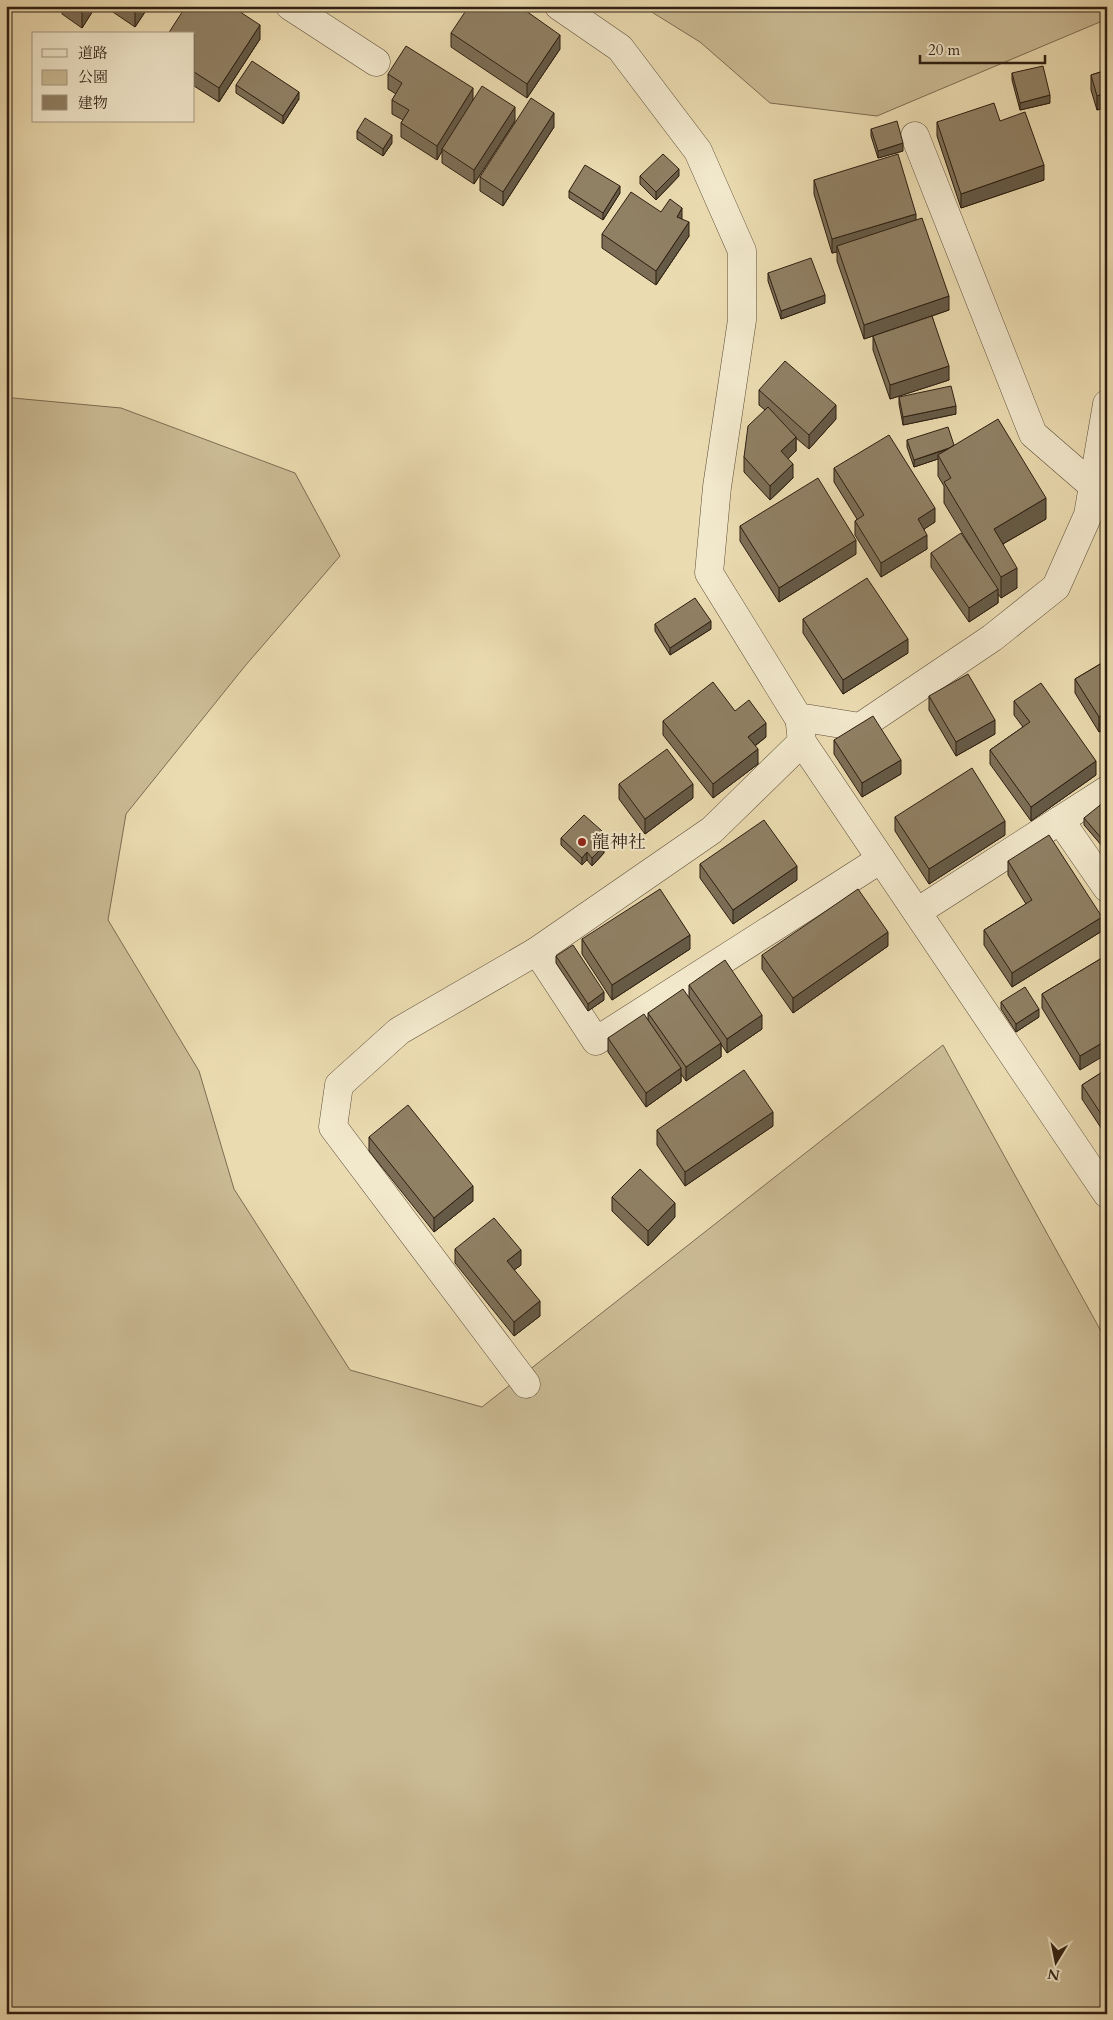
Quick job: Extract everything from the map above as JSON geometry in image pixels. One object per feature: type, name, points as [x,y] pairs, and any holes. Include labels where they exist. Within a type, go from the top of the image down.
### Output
[{"type":"street","points":[[290,6],[376,62]]},
{"type":"street","points":[[559,6],[620,48],[698,151],[742,251],[742,320],[717,486],[708,573],[800,729],[880,859],[1107,1194]]},
{"type":"street","points":[[915,136],[1033,434],[1093,486]]},
{"type":"street","points":[[526,1384],[334,1127],[339,1085],[399,1031],[537,952],[712,830],[800,729],[860,727],[992,638],[1056,587],[1088,516],[1107,404]]},
{"type":"street","points":[[916,912],[1107,790]]},
{"type":"street","points":[[1060,820],[1107,888]]},
{"type":"street","points":[[537,952],[596,1040],[880,859]]},
{"type":"green space","points":[[642,6],[1107,6],[1107,19],[877,116],[770,103],[700,42]]},
{"type":"green space","points":[[6,392],[13,398],[121,408],[295,473],[340,556],[245,666],[126,814],[108,920],[199,1071],[234,1189],[350,1370],[482,1407],[943,1045],[1107,1342],[1107,2014],[6,2014]]},
{"type":"building","points":[[71,6],[87,6],[82,13]]},
{"type":"building","points":[[125,6],[140,6],[135,13]]},
{"type":"building","points":[[186,6],[231,6],[260,25],[219,88],[195,73],[195,32],[169,32]]},
{"type":"building","points":[[469,6],[519,6],[560,35],[527,84],[451,33]]},
{"type":"building","points":[[406,46],[473,88],[437,146],[401,123],[409,110],[392,100],[402,83],[388,74]]},
{"type":"building","points":[[252,61],[299,92],[283,116],[236,85]]},
{"type":"building","points":[[1043,66],[1050,95],[1020,103],[1012,73]]},
{"type":"building","points":[[1107,70],[1107,92],[1097,96],[1091,75]]},
{"type":"building","points":[[482,86],[515,107],[474,170],[442,149]]},
{"type":"building","points":[[531,98],[554,113],[503,192],[480,177]]},
{"type":"building","points":[[994,103],[1000,121],[1025,112],[1044,165],[961,194],[937,122]]},
{"type":"building","points":[[365,118],[392,135],[383,149],[357,131]]},
{"type":"building","points":[[897,121],[903,143],[878,151],[871,129]]},
{"type":"building","points":[[663,154],[679,169],[656,192],[640,176]]},
{"type":"building","points":[[898,154],[916,214],[832,239],[814,180]]},
{"type":"building","points":[[585,165],[620,186],[603,213],[569,191]]},
{"type":"building","points":[[631,192],[661,212],[670,199],[682,208],[677,217],[689,222],[656,271],[602,234]]},
{"type":"building","points":[[922,218],[949,296],[864,325],[837,246]]},
{"type":"building","points":[[811,258],[825,295],[781,311],[768,273]]},
{"type":"building","points":[[932,316],[949,366],[890,385],[873,336]]},
{"type":"building","points":[[785,361],[836,405],[809,435],[759,390]]},
{"type":"building","points":[[951,386],[956,406],[903,417],[899,397]]},
{"type":"building","points":[[768,407],[796,437],[781,451],[793,464],[770,486],[744,457],[748,426]]},
{"type":"building","points":[[998,419],[1046,498],[994,529],[1017,568],[1001,577],[944,482],[951,478],[938,455]]},
{"type":"building","points":[[948,427],[954,445],[914,460],[907,440]]},
{"type":"building","points":[[889,435],[935,508],[918,519],[927,535],[881,563],[855,521],[864,515],[834,468]]},
{"type":"building","points":[[818,478],[856,540],[779,588],[740,526]]},
{"type":"building","points":[[961,533],[998,589],[969,608],[931,553]]},
{"type":"building","points":[[867,578],[908,639],[843,680],[803,619]]},
{"type":"building","points":[[695,598],[711,621],[670,648],[655,624]]},
{"type":"building","points":[[1107,647],[1107,659],[1102,650]]},
{"type":"building","points":[[1107,660],[1107,712],[1099,717],[1075,679]]},
{"type":"building","points":[[968,674],[995,720],[956,742],[929,696]]},
{"type":"building","points":[[713,682],[735,711],[749,700],[766,723],[748,737],[758,749],[713,784],[663,721]]},
{"type":"building","points":[[1041,683],[1096,761],[1031,807],[990,750],[1030,722],[1014,701]]},
{"type":"building","points":[[873,716],[901,760],[862,783],[834,740]]},
{"type":"building","points":[[667,749],[693,784],[645,819],[619,784]]},
{"type":"building","points":[[972,768],[1005,821],[929,869],[895,817]]},
{"type":"building","points":[[1104,802],[1107,805],[1107,834],[1102,839],[1084,818]]},
{"type":"building","name":"龍神社","points":[[584,815],[602,831],[596,838],[604,846],[592,858],[587,852],[582,858],[561,838]]},
{"type":"building","points":[[764,820],[797,866],[733,910],[700,864]]},
{"type":"building","points":[[1049,835],[1102,917],[1012,973],[984,930],[1032,900],[1008,861]]},
{"type":"building","points":[[660,889],[690,935],[612,985],[582,939]]},
{"type":"building","points":[[858,889],[888,932],[793,998],[762,955]]},
{"type":"building","points":[[573,945],[604,992],[588,1004],[556,956]]},
{"type":"building","points":[[1107,955],[1107,1023],[1102,1026],[1107,1034],[1107,1040],[1080,1056],[1042,994]]},
{"type":"building","points":[[725,960],[762,1015],[727,1039],[689,985]]},
{"type":"building","points":[[1025,987],[1039,1009],[1016,1024],[1001,1002]]},
{"type":"building","points":[[683,989],[721,1043],[686,1067],[648,1013]]},
{"type":"building","points":[[644,1014],[681,1068],[646,1093],[608,1038]]},
{"type":"building","points":[[1107,1069],[1107,1123],[1082,1085]]},
{"type":"building","points":[[744,1070],[773,1112],[685,1172],[657,1130]]},
{"type":"building","points":[[408,1105],[473,1186],[434,1218],[369,1137]]},
{"type":"building","points":[[640,1169],[675,1203],[648,1231],[612,1197]]},
{"type":"building","points":[[494,1218],[521,1250],[507,1261],[540,1301],[514,1322],[455,1249]]},
{"type":"place","name":"龍神社","points":[[582,842]]}]
